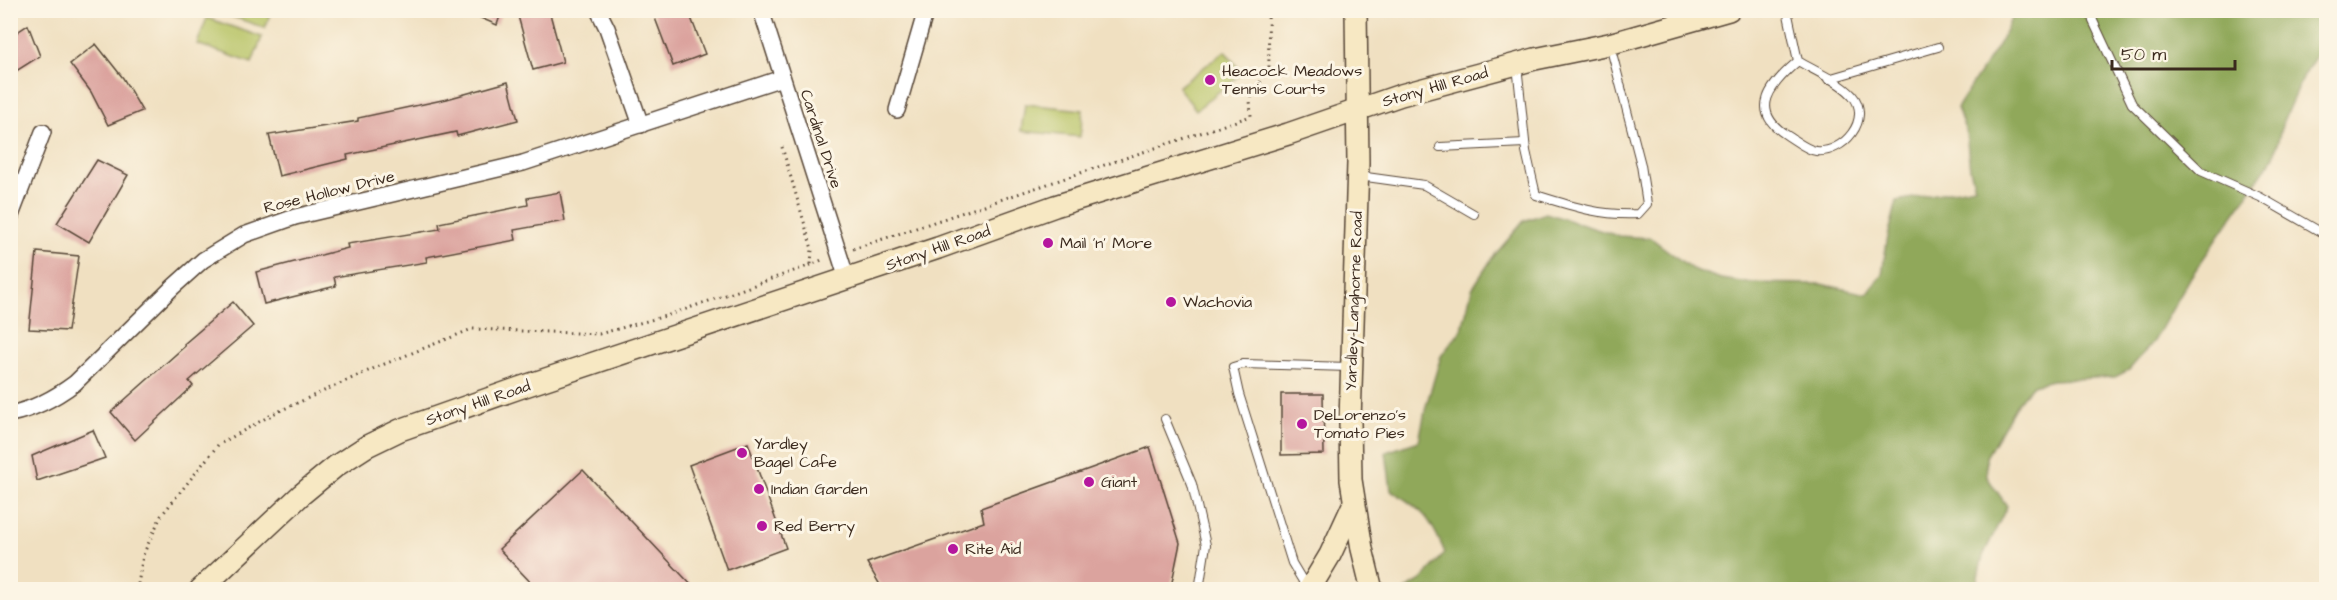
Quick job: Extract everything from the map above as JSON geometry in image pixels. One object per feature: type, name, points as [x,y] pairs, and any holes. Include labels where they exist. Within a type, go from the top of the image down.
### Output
[{"type":"street","points":[[598,10],[607,28],[640,125]]},
{"type":"street","name":"Cardinal Drive","points":[[761,10],[847,279]]},
{"type":"street","points":[[897,110],[926,10]]},
{"type":"street","name":"Yardley-Langhorne Road","points":[[1356,10],[1358,176],[1351,444],[1354,503],[1372,590]]},
{"type":"street","name":"Stony Hill Road","points":[[200,590],[302,494],[336,466],[367,446],[400,430],[847,279],[1054,206],[1288,134],[1401,95],[1517,64],[1609,44],[1729,10]]},
{"type":"street","name":"Rose Hollow Drive","points":[[10,414],[35,407],[58,396],[75,383],[203,260],[243,235],[295,216],[515,166],[782,78]]},
{"type":"street","points":[[10,218],[43,132]]},
{"type":"street","points":[[1308,590],[1330,555],[1354,503]]},
{"type":"lane","points":[[1787,10],[1798,61],[1853,96],[1858,106],[1859,122],[1852,134],[1831,150],[1814,151],[1778,130],[1765,107],[1767,97],[1777,79],[1798,61]]},
{"type":"lane","points":[[2091,10],[2093,21],[2132,104],[2201,171],[2260,197],[2326,235]]},
{"type":"lane","points":[[1517,64],[1525,143],[1536,195],[1614,216],[1638,214],[1647,204],[1641,165],[1609,44]]},
{"type":"lane","points":[[1828,79],[1938,47]]},
{"type":"lane","points":[[1440,147],[1525,143]]},
{"type":"lane","points":[[1358,176],[1424,185],[1474,214]]},
{"type":"lane","points":[[1308,590],[1292,563],[1239,394],[1233,367],[1243,364],[1352,368]]},
{"type":"lane","points":[[1165,419],[1192,484],[1206,546],[1199,590]]},
{"type":"path","points":[[137,590],[143,555],[160,516],[218,445],[275,413],[377,367],[472,329],[599,334],[669,315],[838,254],[1251,116],[1250,99],[1269,68],[1268,10]]},
{"type":"path","points":[[782,147],[812,249],[811,265]]},
{"type":"green space","points":[[216,11],[271,11],[265,28]]},
{"type":"green space","points":[[2015,11],[2326,11],[2326,40],[2303,76],[2283,121],[2274,156],[2192,275],[2154,341],[2129,370],[2115,377],[2052,380],[2033,385],[2018,402],[1986,457],[1987,477],[2007,506],[1983,556],[1975,589],[1406,589],[1421,580],[1445,553],[1425,516],[1391,490],[1386,452],[1419,441],[1426,406],[1441,356],[1462,329],[1472,289],[1493,257],[1524,221],[1546,213],[1618,236],[1651,238],[1692,269],[1721,279],[1749,283],[1821,284],[1867,294],[1882,274],[1897,201],[1975,187],[1970,169],[1966,132],[1957,108],[2000,42]]},
{"type":"green space","points":[[207,18],[262,37],[252,63],[197,44]]},
{"type":"green space","name":"Heacock Meadows Tennis Courts","points":[[1225,51],[1242,73],[1196,110],[1178,87]]},
{"type":"green space","points":[[1025,104],[1083,110],[1080,137],[1021,131]]},
{"type":"building","points":[[462,10],[502,10],[497,25]]},
{"type":"building","points":[[538,10],[549,10],[563,62],[533,70],[518,16]]},
{"type":"building","points":[[652,10],[688,10],[705,54],[673,66]]},
{"type":"building","points":[[28,25],[40,56],[10,75],[10,37]]},
{"type":"building","points":[[96,44],[123,78],[142,111],[108,125],[91,92],[70,64]]},
{"type":"building","points":[[508,82],[518,120],[457,136],[456,132],[347,155],[348,159],[279,176],[269,135],[358,121],[358,118],[447,99]]},
{"type":"building","points":[[97,160],[128,175],[89,242],[57,223]]},
{"type":"building","points":[[560,192],[565,221],[514,230],[516,240],[426,257],[427,262],[334,277],[336,286],[264,304],[256,272],[348,248],[347,244],[440,229],[439,223],[528,205],[527,198]]},
{"type":"building","points":[[37,252],[79,256],[68,331],[29,329]]},
{"type":"building","points":[[233,302],[253,326],[189,381],[193,386],[135,440],[111,412]]},
{"type":"building","name":"DeLorenzo's Tomato Pies","points":[[1281,394],[1323,394],[1324,454],[1281,455]]},
{"type":"building","points":[[93,430],[105,458],[37,481],[32,456]]},
{"type":"building","points":[[748,443],[786,548],[727,570],[689,465]]},
{"type":"building","points":[[1150,447],[1180,543],[1171,587],[1163,590],[883,590],[867,563],[984,522],[981,508]]},
{"type":"building","points":[[583,470],[696,590],[538,590],[499,549]]},
{"type":"place","name":"Heacock Meadows Tennis Courts","points":[[1210,80]]},
{"type":"place","name":"Mail 'n' More","points":[[1048,243]]},
{"type":"place","name":"Wachovia","points":[[1171,302]]},
{"type":"place","name":"DeLorenzo's Tomato Pies","points":[[1302,424]]},
{"type":"place","name":"Yardley Bagel Cafe","points":[[742,453]]},
{"type":"place","name":"Giant","points":[[1089,482]]},
{"type":"place","name":"Indian Garden","points":[[759,489]]},
{"type":"place","name":"Red Berry","points":[[762,526]]},
{"type":"place","name":"Rite Aid","points":[[953,549]]}]
